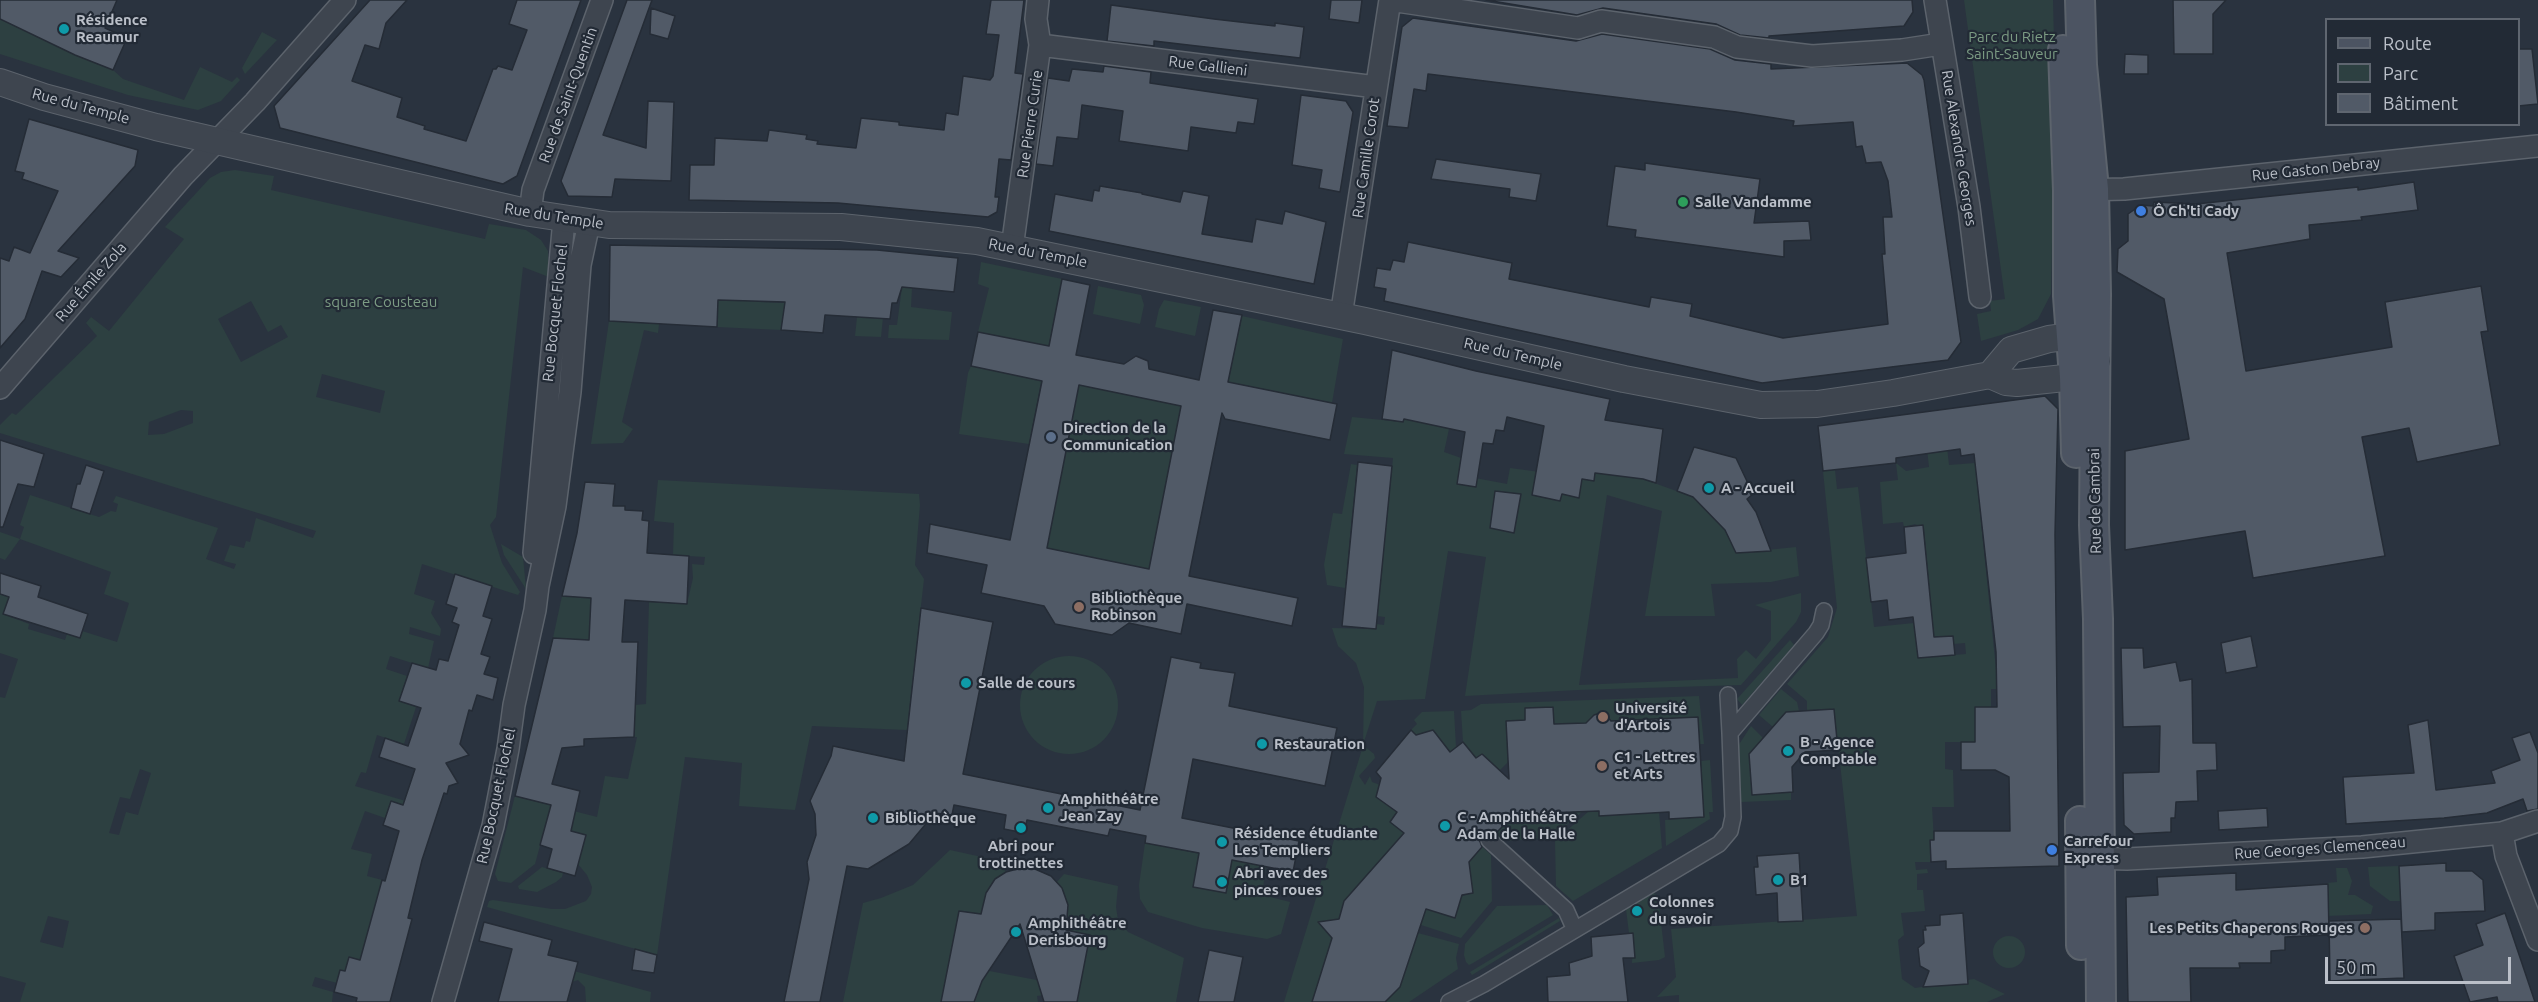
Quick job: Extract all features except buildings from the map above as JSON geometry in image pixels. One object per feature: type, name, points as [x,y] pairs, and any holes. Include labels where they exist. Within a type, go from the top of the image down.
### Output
[{"type":"main road","name":"Rue de Cambrai","points":[[2061,0],[2097,361],[2094,525],[2098,619],[2083,1002]]},
{"type":"main road","name":"Rue de Cambrai","points":[[2080,0],[2081,190],[2067,284],[2074,378],[2080,612],[2080,726],[2101,1002]]},
{"type":"street","name":"Rue Émile Zola","points":[[0,388],[183,177],[255,102],[345,0]]},
{"type":"street","name":"Rue de Saint-Quentin","points":[[531,202],[602,0]]},
{"type":"street","name":"Rue Pierre Curie","points":[[1012,248],[1040,45],[1036,19],[1038,0]]},
{"type":"street","points":[[1390,0],[1578,27],[1601,21],[1714,37],[1737,47],[1812,56],[1902,50],[1941,44]]},
{"type":"street","name":"Rue Camille Corot","points":[[1341,316],[1390,0]]},
{"type":"street","name":"Rue Alexandre Georges","points":[[1935,0],[1969,207],[1980,297]]},
{"type":"street","name":"Rue Gallieni","points":[[1040,45],[1376,87]]},
{"type":"street","name":"Rue du Temple","points":[[0,82],[54,100],[218,141],[531,202],[564,219],[589,223],[841,227],[925,234],[1012,248],[1341,316],[1624,379],[1761,405],[1817,404],[1990,375],[2006,382],[2074,378]]},
{"type":"street","name":"Rue Gaston Debray","points":[[2081,190],[2124,189],[2538,146]]},
{"type":"street","name":"Rue Bocquet Flochel","points":[[537,586],[534,555],[564,219]]},
{"type":"street","name":"Rue Bocquet Flochel","points":[[443,1002],[493,826],[514,705],[535,610],[537,586],[555,506],[570,392],[580,265],[589,223]]},
{"type":"street","points":[[558,282],[574,323]]},
{"type":"street","points":[[1990,375],[2011,350],[2025,344],[2072,336],[2088,346],[2097,361],[2085,375],[2074,378]]},
{"type":"street","points":[[1730,733],[1816,633],[1821,626],[1824,611]]},
{"type":"street","points":[[1449,1002],[1484,984],[1574,928],[1719,844],[1730,831],[1733,812],[1728,695]]},
{"type":"street","name":"Rue Georges Clemenceau","points":[[2089,858],[2209,855],[2362,847],[2502,833],[2538,821]]},
{"type":"street","points":[[2502,833],[2506,856],[2538,940]]},
{"type":"street","points":[[1489,840],[1566,910],[1574,928]]},
{"type":"green space","name":"Parc du Rietz Saint-Sauveur","points":[[1964,0],[2053,0],[2055,86],[2051,294],[2038,319],[2018,330],[1981,341],[1977,314],[1991,311],[1990,301],[2005,299]]},
{"type":"green space","points":[[0,19],[75,55],[113,70],[123,79],[184,100],[200,67],[232,82],[237,77],[240,80],[221,101],[198,110],[128,95],[0,54]]},
{"type":"green space","points":[[262,32],[277,40],[245,74],[242,68]]},
{"type":"green space","name":"square Cousteau","points":[[235,170],[274,176],[271,190],[485,239],[489,224],[526,230],[541,240],[548,251],[549,277],[523,267],[496,517],[490,525],[502,563],[520,592],[518,595],[422,564],[414,594],[435,601],[431,613],[441,629],[440,636],[410,627],[409,634],[434,641],[428,668],[390,656],[386,669],[407,676],[399,701],[416,707],[404,744],[377,735],[366,773],[361,772],[355,786],[409,802],[407,806],[391,801],[385,818],[365,811],[351,849],[372,854],[367,876],[382,880],[362,961],[349,957],[345,971],[337,983],[315,977],[312,986],[333,992],[332,1002],[20,1002],[26,983],[0,976],[0,697],[5,698],[18,659],[0,653],[0,594],[9,597],[3,614],[29,624],[28,629],[65,640],[67,634],[80,638],[82,631],[117,642],[129,603],[104,594],[111,572],[20,539],[24,527],[20,525],[30,495],[99,517],[111,511],[116,512],[118,504],[113,502],[116,496],[218,528],[206,559],[234,569],[236,564],[224,561],[230,545],[244,548],[246,541],[250,542],[256,518],[313,538],[316,531],[0,433],[0,425],[12,413],[16,415],[97,336],[86,323],[91,317],[109,331],[184,239],[165,227],[210,178],[221,172]],"holes":[[[251,301],[268,332],[281,325],[288,337],[241,362],[218,319]],[[322,374],[385,391],[380,413],[316,397]],[[181,410],[193,411],[193,423],[164,434],[148,435],[149,422]],[[140,769],[151,773],[138,815],[126,812],[119,835],[109,833],[120,797],[130,799]],[[48,916],[69,921],[63,948],[40,942]]]},
{"type":"green space","points":[[981,262],[1062,279],[1048,349],[978,332],[989,288],[978,284]]},
{"type":"green space","points":[[718,279],[759,302],[785,303],[781,330],[717,327]]},
{"type":"green space","points":[[1098,286],[1141,295],[1144,305],[1140,324],[1093,314]]},
{"type":"green space","points":[[902,287],[912,288],[911,307],[952,312],[949,340],[888,338],[889,325],[897,325]]},
{"type":"green space","points":[[885,298],[881,337],[855,336],[857,317]]},
{"type":"green space","points":[[1164,300],[1201,307],[1195,336],[1155,327],[1159,309]]},
{"type":"green space","points":[[1242,316],[1343,339],[1332,403],[1244,385],[1226,393]]},
{"type":"green space","points":[[609,321],[659,324],[658,333],[644,330],[622,422],[633,429],[623,443],[591,444]]},
{"type":"green space","points":[[971,366],[1033,379],[1043,372],[1029,444],[959,434]]},
{"type":"green space","points":[[1079,385],[1181,406],[1149,569],[1047,548]]},
{"type":"green space","points":[[1441,414],[1439,426],[1449,429],[1444,452],[1461,458],[1458,484],[1474,487],[1475,478],[1507,484],[1510,468],[1540,472],[1535,496],[1560,501],[1562,494],[1579,498],[1582,479],[1594,481],[1598,456],[1643,479],[1693,497],[1725,530],[1737,553],[1796,547],[1799,576],[1771,582],[1711,584],[1715,616],[1645,616],[1662,511],[1607,495],[1579,685],[1738,678],[1737,659],[1746,650],[1756,659],[1771,640],[1771,611],[1755,605],[1801,593],[1801,612],[1796,622],[1741,685],[1465,696],[1486,557],[1448,551],[1425,699],[1377,701],[1363,745],[1364,687],[1356,663],[1338,646],[1332,628],[1375,629],[1376,624],[1384,625],[1385,617],[1377,616],[1393,458],[1344,454],[1352,417],[1403,422],[1404,415]]},
{"type":"green space","points":[[1947,447],[1949,465],[1975,463],[1998,689],[1991,689],[1991,707],[1975,707],[1975,742],[1945,742],[1945,769],[1953,770],[1954,807],[1932,807],[1934,840],[1930,840],[1931,862],[1915,862],[1916,870],[1927,869],[1928,873],[1917,874],[1917,890],[1923,890],[1925,911],[1901,913],[1904,935],[1898,940],[1902,979],[1915,988],[1974,979],[2005,994],[1987,1002],[1679,1002],[1679,995],[1657,997],[1676,977],[1671,929],[1857,916],[1834,709],[1807,710],[1807,701],[1787,684],[1828,637],[1837,608],[1823,471],[1835,470],[1837,489],[1858,487],[1874,627],[1914,623],[1918,658],[1966,654],[1965,643],[1954,644],[1953,636],[1934,637],[1924,529],[1915,524],[1904,527],[1903,522],[1883,524],[1880,482],[1898,480],[1896,463],[1906,471],[1929,467],[1927,449]]},
{"type":"green space","points":[[1351,464],[1357,465],[1345,588],[1327,585],[1324,565],[1333,513],[1342,514]]},
{"type":"green space","points":[[658,480],[919,494],[915,565],[924,579],[907,730],[812,726],[795,810],[739,806],[742,763],[685,757],[657,955],[487,907],[489,901],[493,900],[565,909],[586,901],[591,894],[592,887],[587,875],[578,864],[586,835],[546,824],[535,864],[511,883],[498,881],[495,874],[515,796],[597,817],[605,776],[628,779],[637,737],[634,737],[635,705],[646,704],[649,602],[687,604],[693,578],[692,564],[704,565],[705,557],[673,555],[674,523],[654,521]]},
{"type":"green space","points":[[0,532],[20,539],[5,560],[0,558]]},
{"type":"green space","points":[[501,544],[523,557],[526,589],[504,555]]},
{"type":"green space","points":[[562,596],[591,598],[588,664],[571,651],[572,639],[553,638]]},
{"type":"green space","points":[[1790,640],[1794,645],[1742,705],[1737,699]]},
{"type":"green space","points":[[1069,656],[1088,660],[1103,671],[1114,686],[1118,705],[1114,724],[1103,739],[1088,750],[1069,754],[1050,750],[1035,739],[1024,724],[1020,705],[1024,686],[1035,671],[1050,660]]},
{"type":"green space","points":[[1781,689],[1797,702],[1799,711],[1794,711],[1788,718],[1784,714],[1773,727],[1759,715]]},
{"type":"green space","points":[[1699,696],[1704,744],[1700,744],[1698,717],[1609,721],[1603,713],[1599,713],[1594,715],[1556,758],[1553,707],[1525,708],[1525,720],[1506,721],[1508,762],[1500,770],[1483,754],[1476,758],[1463,742],[1461,711],[1471,710],[1481,704]]},
{"type":"green space","points":[[1454,711],[1456,747],[1450,752],[1433,730],[1416,735],[1411,730],[1417,724],[1414,720],[1422,712]]},
{"type":"green space","points":[[1751,726],[1763,738],[1750,761],[1752,794],[1791,792],[1791,800],[1741,802],[1738,746]]},
{"type":"green space","points":[[1363,746],[1374,754],[1375,758],[1359,776],[1365,785],[1370,776],[1372,782],[1380,785],[1376,797],[1397,812],[1390,822],[1406,835],[1389,850],[1353,890],[1374,910],[1342,910],[1338,920],[1328,922],[1333,936],[1312,1002],[1284,1002]]},
{"type":"green space","points":[[1710,760],[1713,812],[1709,812],[1710,819],[1666,846],[1665,820],[1704,817],[1701,761]]},
{"type":"green space","points":[[1497,801],[1520,822],[1548,821],[1547,808],[1572,806],[1572,812],[1582,812],[1551,838],[1503,841],[1491,830]]},
{"type":"green space","points":[[1589,811],[1599,811],[1599,816],[1659,812],[1662,848],[1573,901],[1556,886],[1555,841]]},
{"type":"green space","points":[[1145,843],[1266,867],[1262,895],[1290,902],[1281,934],[1267,939],[1202,928],[1148,912],[1140,899],[1139,885]]},
{"type":"green space","points":[[1479,844],[1491,855],[1492,901],[1461,938],[1418,924],[1423,908],[1473,893],[1469,866],[1456,867]]},
{"type":"green space","points":[[950,850],[1000,861],[1006,872],[995,879],[986,893],[983,914],[959,911],[941,1002],[843,1002],[863,903],[913,885]]},
{"type":"green space","points":[[2399,866],[2401,901],[2390,901],[2370,886],[2368,867]]},
{"type":"green space","points":[[542,867],[563,873],[562,877],[537,892],[519,889],[518,886]]},
{"type":"green space","points":[[2336,868],[2347,868],[2352,881],[2348,895],[2355,895],[2373,906],[2371,914],[2328,916],[2327,883],[2337,882]]},
{"type":"green space","points":[[1064,874],[1118,886],[1116,907],[1118,920],[1128,932],[1184,958],[1176,1002],[1077,1002],[1090,936],[1063,930],[1068,917],[1068,905],[1064,892],[1057,882]]},
{"type":"green space","points":[[1654,893],[1658,896],[1665,957],[1659,960],[1632,963],[1633,933],[1629,933],[1626,909]]},
{"type":"green space","points":[[1547,905],[1553,915],[1473,963],[1469,965],[1466,962],[1465,944],[1497,906]]},
{"type":"green space","points":[[1559,918],[1560,921],[1472,975],[1470,972]]},
{"type":"green space","points":[[1418,933],[1459,944],[1456,958],[1458,969],[1409,1002],[1386,1002]]},
{"type":"green space","points":[[2009,936],[2021,940],[2025,952],[2021,964],[2009,968],[1997,964],[1993,952],[1997,940]]},
{"type":"green space","points":[[552,965],[651,992],[650,1002],[586,1002],[585,987],[578,980],[572,982]]},
{"type":"green space","points":[[979,969],[1047,982],[1044,995],[1037,996],[1038,1002],[974,1002],[981,984]]},
{"type":"place","name":"Résidence Reaumur","points":[[64,29]]},
{"type":"place","name":"Salle Vandamme","points":[[1683,202]]},
{"type":"place","name":"Ô Ch'ti Cady","points":[[2141,211]]},
{"type":"place","name":"Direction de la Communication","points":[[1051,437]]},
{"type":"place","name":"A - Accueil","points":[[1709,488]]},
{"type":"place","name":"Bibliothèque Robinson","points":[[1079,607]]},
{"type":"place","name":"Salle de cours","points":[[966,683]]},
{"type":"place","name":"Université d'Artois","points":[[1603,717]]},
{"type":"place","name":"Restauration","points":[[1262,744]]},
{"type":"place","name":"B - Agence Comptable","points":[[1788,751]]},
{"type":"place","name":"C1 - Lettres et Arts","points":[[1602,766]]},
{"type":"place","name":"Amphithéâtre Jean Zay","points":[[1048,808]]},
{"type":"place","name":"Bibliothèque","points":[[873,818]]},
{"type":"place","name":"C - Amphithéâtre Adam de la Halle","points":[[1445,826]]},
{"type":"place","name":"Abri pour trottinettes","points":[[1021,828]]},
{"type":"place","name":"Résidence étudiante Les Templiers","points":[[1222,842]]},
{"type":"place","name":"Carrefour Express","points":[[2052,850]]},
{"type":"place","name":"B1","points":[[1778,880]]},
{"type":"place","name":"Abri avec des pinces roues","points":[[1222,882]]},
{"type":"place","name":"Colonnes du savoir","points":[[1637,911]]},
{"type":"place","name":"Les Petits Chaperons Rouges","points":[[2365,928]]},
{"type":"place","name":"Amphithéâtre Derisbourg","points":[[1016,932]]}]
